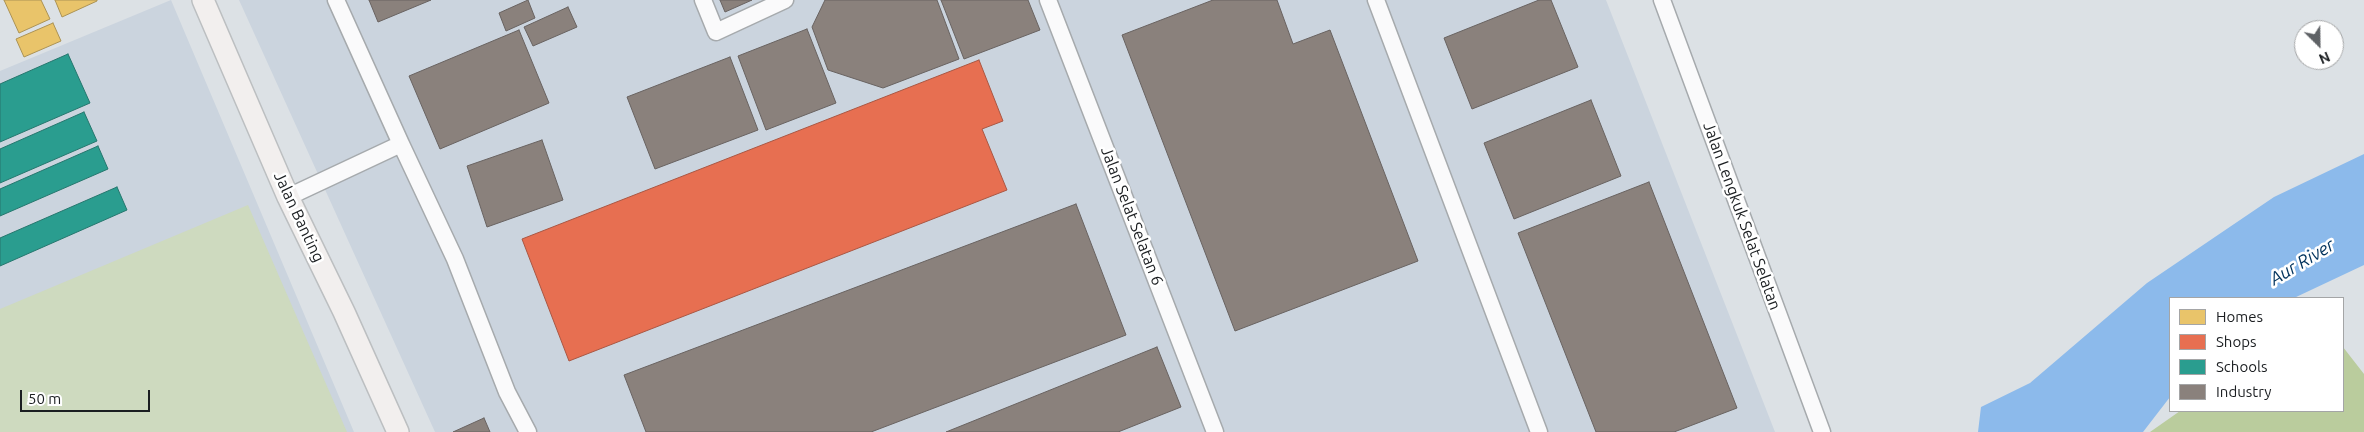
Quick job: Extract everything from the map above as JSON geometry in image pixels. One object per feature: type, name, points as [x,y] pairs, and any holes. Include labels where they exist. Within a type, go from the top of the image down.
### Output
[{"type":"main road","name":"Jalan Banting","points":[[203,0],[288,197],[344,312],[398,432]]},
{"type":"street","points":[[336,0],[401,144],[456,259],[507,392],[528,432]]},
{"type":"street","points":[[703,0],[716,32],[785,0]]},
{"type":"street","name":"Jalan Selat Selatan 6","points":[[1048,0],[1215,432]]},
{"type":"street","points":[[1376,0],[1539,432]]},
{"type":"street","name":"Jalan Lengkuk Selat Selatan","points":[[1662,0],[1822,432]]},
{"type":"street","points":[[288,197],[401,144]]},
{"type":"shaded area","points":[[171,0],[354,432],[0,432],[0,71]]},
{"type":"shaded area","points":[[239,0],[1606,0],[1775,432],[435,432]]},
{"type":"green space","points":[[248,205],[347,432],[0,432],[0,309]]},
{"type":"green space","points":[[2344,348],[2364,374],[2364,432],[2150,432],[2179,412],[2344,412]]},
{"type":"water","name":"Aur River","points":[[2364,154],[2364,265],[2296,297],[2169,297],[2169,398],[2143,432],[1978,432],[1981,407],[2030,383],[2147,283],[2274,197]]},
{"type":"building: Homes","points":[[4,0],[41,0],[50,19],[19,33]]},
{"type":"building: Homes","points":[[55,0],[97,0],[97,1],[62,17]]},
{"type":"building: Homes","points":[[53,23],[61,41],[24,57],[16,39]]},
{"type":"building: Shops","points":[[979,60],[1003,121],[982,129],[1007,190],[569,361],[522,239]]},
{"type":"building: Schools","points":[[68,54],[90,103],[0,142],[0,84]]},
{"type":"building: Schools","points":[[84,112],[97,141],[0,183],[0,149]]},
{"type":"building: Schools","points":[[98,146],[108,169],[0,216],[0,189]]},
{"type":"building: Schools","points":[[117,187],[127,210],[0,266],[0,238]]},
{"type":"building: Industry","points":[[369,0],[431,0],[378,22]]},
{"type":"building: Industry","points":[[528,0],[535,18],[506,31],[499,13]]},
{"type":"building: Industry","points":[[720,0],[752,0],[725,12]]},
{"type":"building: Industry","points":[[825,0],[937,0],[959,59],[883,88],[828,70],[812,27]]},
{"type":"building: Industry","points":[[941,0],[1028,0],[1040,30],[964,59]]},
{"type":"building: Industry","points":[[1213,0],[1277,0],[1293,44],[1330,30],[1418,261],[1235,331],[1122,35]]},
{"type":"building: Industry","points":[[1539,0],[1551,0],[1578,67],[1472,109],[1444,38]]},
{"type":"building: Industry","points":[[568,7],[577,27],[533,46],[524,27]]},
{"type":"building: Industry","points":[[807,29],[836,103],[766,130],[738,56]]},
{"type":"building: Industry","points":[[519,30],[549,103],[440,149],[409,76]]},
{"type":"building: Industry","points":[[730,57],[758,130],[655,169],[627,97]]},
{"type":"building: Industry","points":[[1591,100],[1621,176],[1514,219],[1484,143]]},
{"type":"building: Industry","points":[[542,140],[563,200],[487,227],[467,166]]},
{"type":"building: Industry","points":[[1649,182],[1737,408],[1674,432],[1596,432],[1518,233]]},
{"type":"building: Industry","points":[[1076,204],[1126,335],[871,432],[646,432],[624,375]]},
{"type":"building: Industry","points":[[1157,347],[1181,407],[1118,432],[946,432]]},
{"type":"building: Industry","points":[[484,418],[490,432],[453,432]]}]
